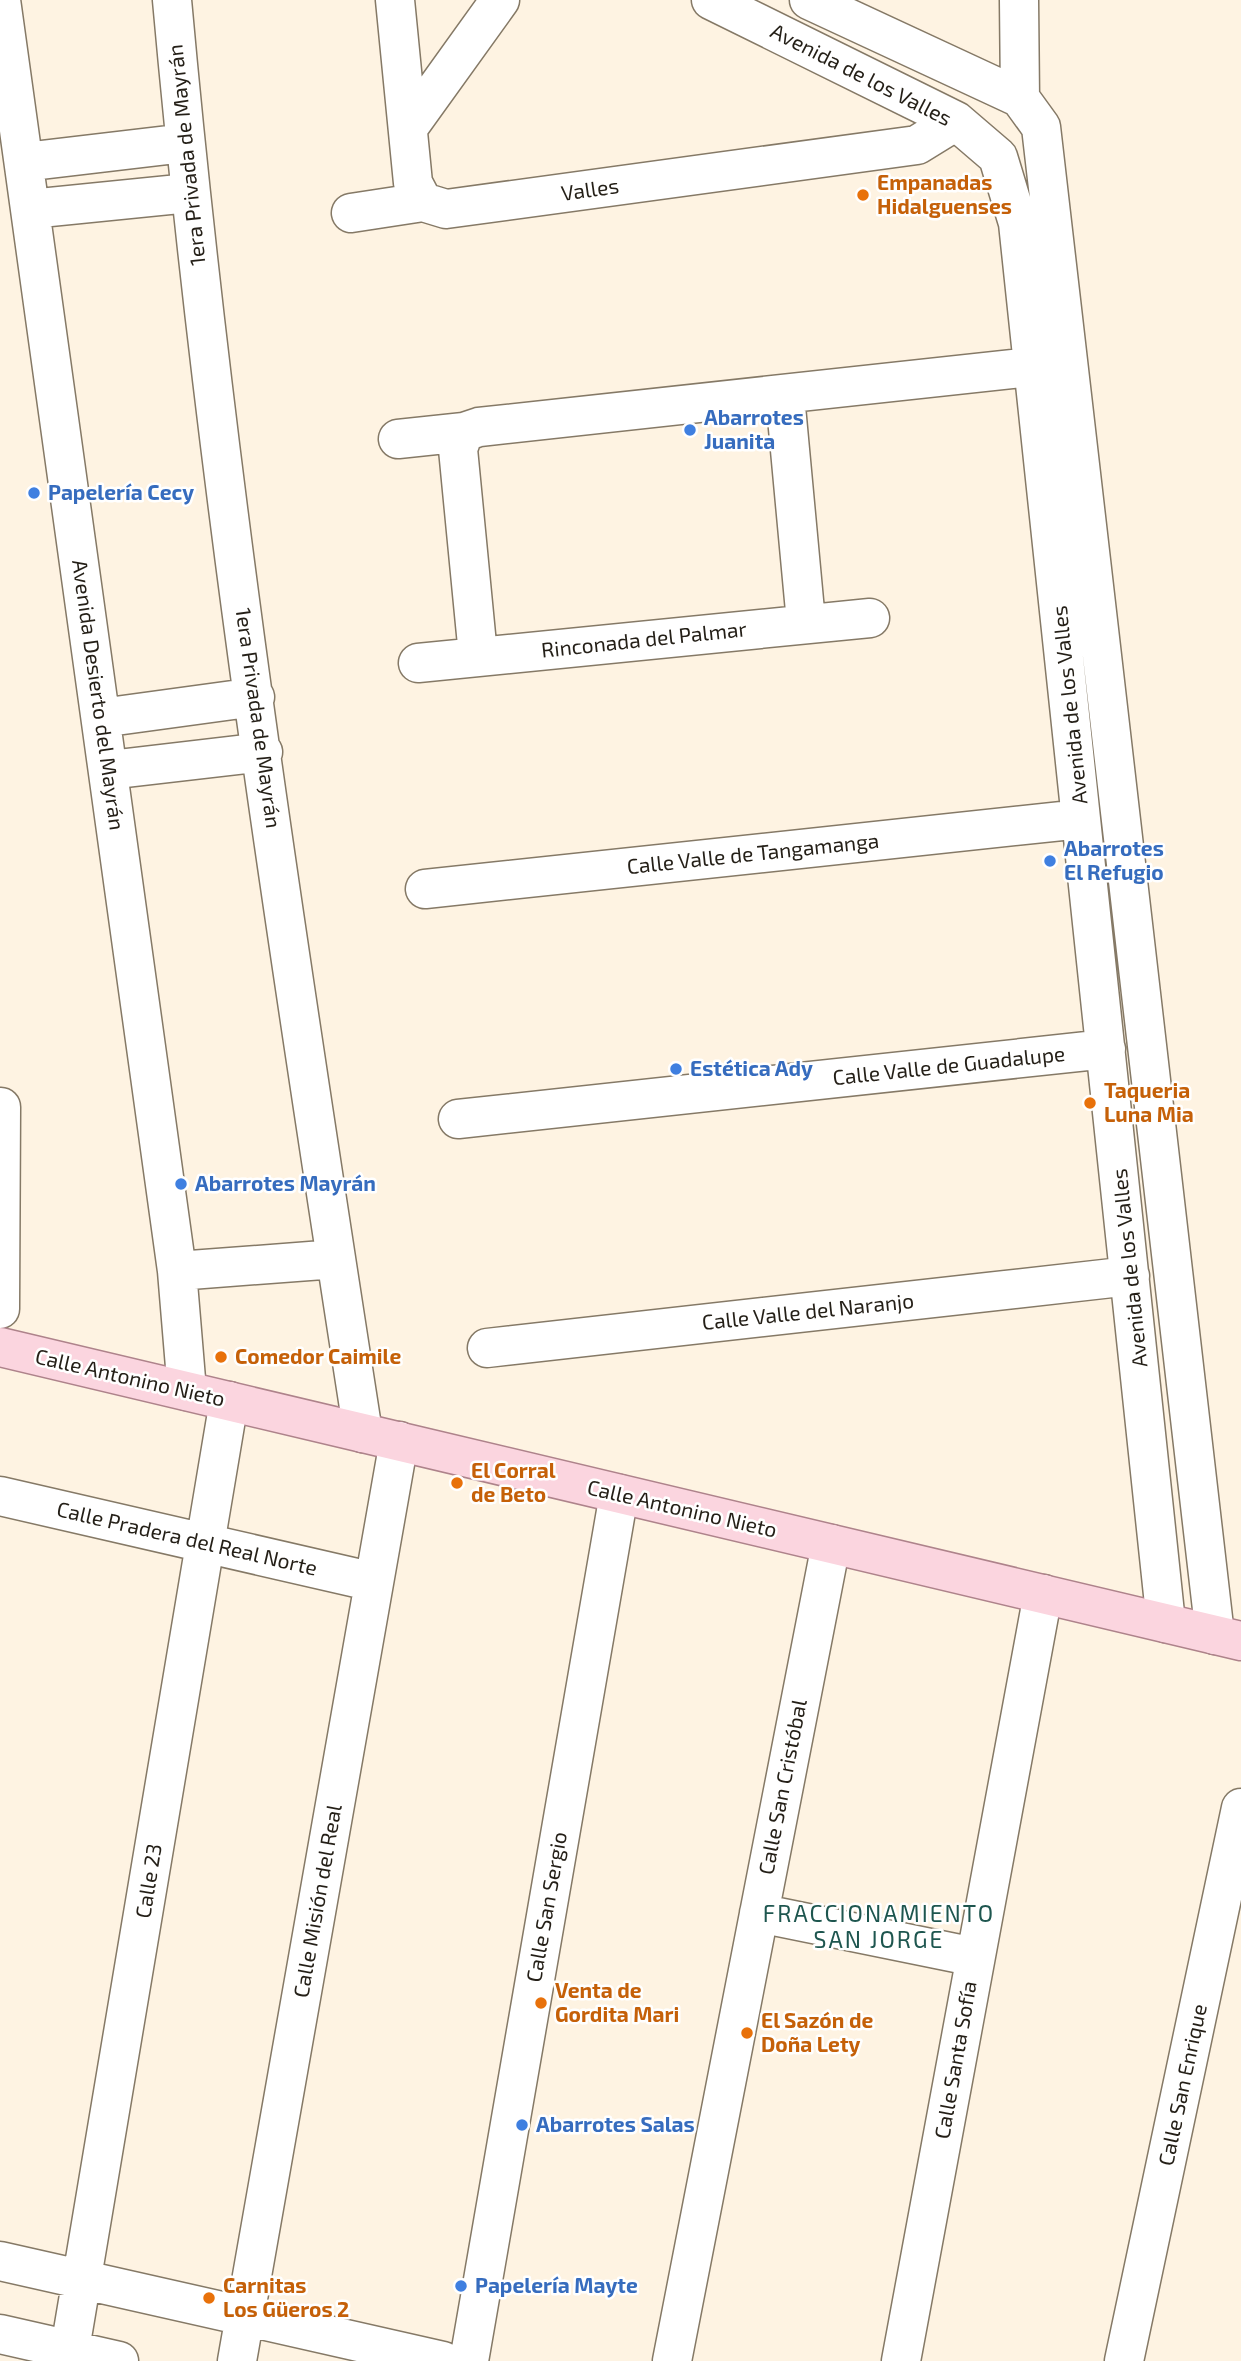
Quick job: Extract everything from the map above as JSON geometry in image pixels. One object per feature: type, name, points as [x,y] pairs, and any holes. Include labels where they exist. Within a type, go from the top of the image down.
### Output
[{"type":"main road","name":"Calle Antonino Nieto","points":[[0,1347],[1228,1638]]},
{"type":"street","name":"Avenida Desierto del Mayrán","points":[[1,0],[177,1271],[187,1391]]},
{"type":"street","name":"1era Privada de Mayrán","points":[[172,0],[189,193],[255,697],[363,1433]]},
{"type":"street","points":[[395,0],[413,183],[423,202]]},
{"type":"street","points":[[408,128],[500,0]]},
{"type":"street","name":"Avenida de los Valles","points":[[711,0],[956,121],[998,158],[1018,223],[1051,364]]},
{"type":"street","name":"Avenida de los Valles","points":[[809,0],[1020,98],[1041,127],[1051,364],[1078,618],[1161,1155],[1228,1638]]},
{"type":"street","points":[[1019,0],[1020,98]]},
{"type":"street","name":"Valles","points":[[351,213],[423,202],[446,209],[917,145],[956,121]]},
{"type":"street","points":[[24,162],[185,143]]},
{"type":"street","points":[[30,209],[189,193]]},
{"type":"street","points":[[398,439],[464,432],[479,427],[785,396],[1051,364]]},
{"type":"street","points":[[785,396],[806,622]]},
{"type":"street","points":[[464,432],[458,449],[478,655]]},
{"type":"street","name":"Rinconada del Palmar","points":[[418,663],[806,622],[870,618]]},
{"type":"street","name":"Avenida de los Valles","points":[[1078,618],[1081,819],[1166,1623]]},
{"type":"street","points":[[101,718],[255,697]]},
{"type":"street","points":[[109,770],[263,752]]},
{"type":"street","name":"Calle Valle de Tangamanga","points":[[425,889],[1081,819]]},
{"type":"street","name":"Calle Valle de Guadalupe","points":[[458,1119],[1106,1049]]},
{"type":"street","points":[[0,1309],[1,1107]]},
{"type":"street","points":[[1119,1160],[1161,1155]]},
{"type":"street","points":[[177,1271],[336,1259]]},
{"type":"street","name":"Calle Valle del Naranjo","points":[[487,1349],[1130,1276]]},
{"type":"street","name":"Calle 23","points":[[69,2355],[229,1401]]},
{"type":"street","name":"Calle Misión del Real","points":[[237,2361],[399,1441]]},
{"type":"street","name":"Calle San Sergio","points":[[468,2361],[619,1494]]},
{"type":"street","name":"Calle Pradera del Real Norte","points":[[0,1496],[374,1582]]},
{"type":"street","name":"Calle San Cristóbal","points":[[672,2361],[831,1544]]},
{"type":"street","name":"Calle Santa Sofía","points":[[901,2361],[1043,1594]]},
{"type":"street","name":"Calle San Enrique","points":[[1124,2361],[1241,1808]]},
{"type":"street","points":[[759,1913],[975,1957]]},
{"type":"street","points":[[0,2261],[443,2361]]},
{"type":"street","points":[[0,2334],[69,2355],[119,2361]]},
{"type":"place","name":"Empanadas Hidalguenses","points":[[863,195]]},
{"type":"place","name":"Abarrotes Juanita","points":[[690,430]]},
{"type":"place","name":"Papelería Cecy","points":[[34,493]]},
{"type":"place","name":"Abarrotes El Refugio","points":[[1050,861]]},
{"type":"place","name":"Estética Ady","points":[[676,1069]]},
{"type":"place","name":"Taqueria Luna Mia","points":[[1090,1103]]},
{"type":"place","name":"Abarrotes Mayrán","points":[[181,1184]]},
{"type":"place","name":"Comedor Caimile","points":[[221,1357]]},
{"type":"place","name":"El Corral de Beto","points":[[457,1483]]},
{"type":"place","name":"Venta de Gordita Mari","points":[[541,2003]]},
{"type":"place","name":"El Sazón de Doña Lety","points":[[747,2033]]},
{"type":"place","name":"Abarrotes Salas","points":[[522,2125]]},
{"type":"place","name":"Papelería Mayte","points":[[461,2286]]},
{"type":"place","name":"Carnitas Los Güeros 2","points":[[209,2298]]},
{"type":"district","name":"FRACCIONAMIENTO SAN JORGE","points":[[879,1927]]}]
